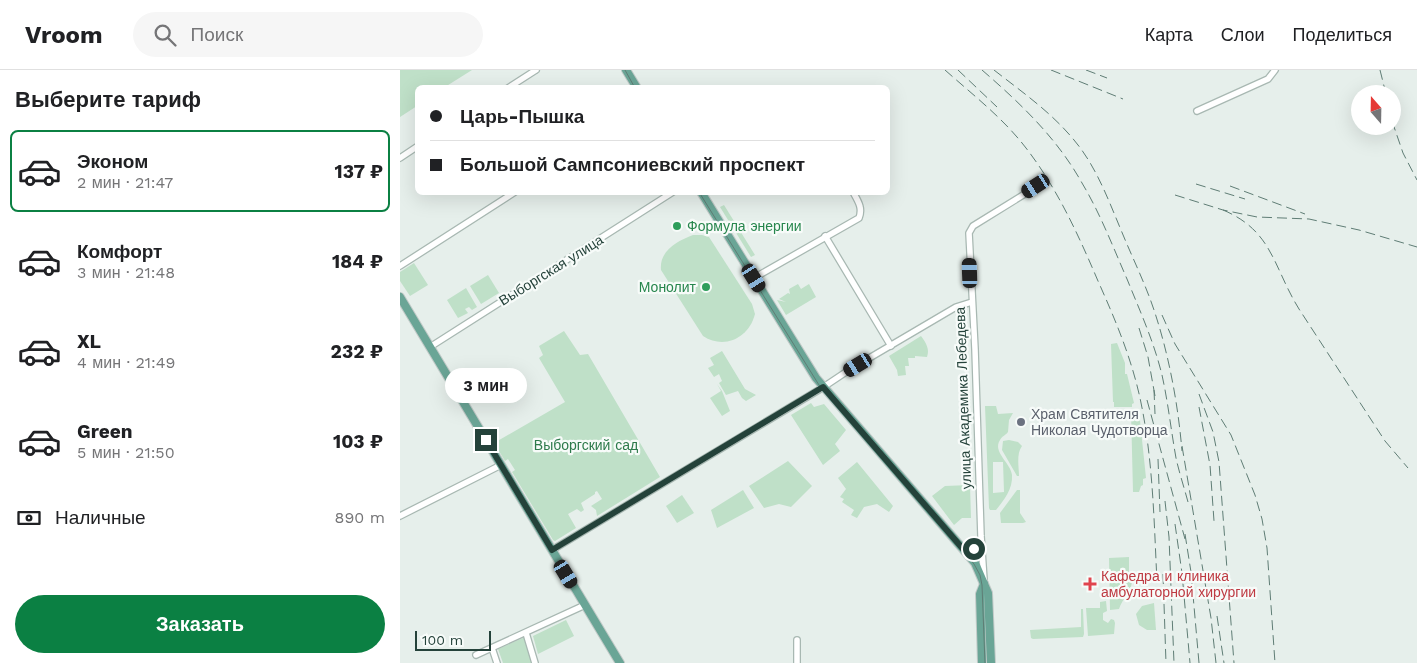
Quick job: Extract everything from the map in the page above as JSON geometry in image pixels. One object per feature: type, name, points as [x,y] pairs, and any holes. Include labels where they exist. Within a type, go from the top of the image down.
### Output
[{"type":"main road","points":[[626,70],[635,85]]},
{"type":"main road","points":[[703,195],[823,387],[975,563],[984,584]]},
{"type":"main road","points":[[400,297],[620,663]]},
{"type":"main road","name":"улица Академика Лебедева","points":[[982,663],[980,594],[984,584]]},
{"type":"main road","name":"улица Академика Лебедева","points":[[984,584],[988,593],[991,663]]},
{"type":"street","points":[[513,85],[536,70]]},
{"type":"street","points":[[1197,111],[1268,78],[1275,70]]},
{"type":"street","points":[[400,158],[415,148]]},
{"type":"street","name":"улица Академика Лебедева","points":[[984,584],[969,233],[970,229],[1036,186]]},
{"type":"street","points":[[400,266],[510,195]]},
{"type":"street","name":"Выборгская улица","points":[[430,347],[668,195]]},
{"type":"street","points":[[754,278],[859,218],[862,212],[854,195]]},
{"type":"street","points":[[825,236],[891,346]]},
{"type":"street","points":[[552,550],[956,307],[972,302]]},
{"type":"street","points":[[400,516],[501,465]]},
{"type":"street","points":[[963,549],[974,549],[981,542]]},
{"type":"street","points":[[476,655],[585,605]]},
{"type":"street","points":[[526,633],[535,663]]},
{"type":"street","points":[[797,640],[797,663]]},
{"type":"street","points":[[492,648],[497,663]]},
{"type":"green space","points":[[400,70],[472,70],[448,85],[415,85],[415,107],[400,117]]},
{"type":"green space","points":[[724,205],[755,255],[751,257],[720,207]]},
{"type":"green space","name":"Монолит","points":[[693,235],[709,237],[752,304],[755,314],[747,330],[735,339],[727,342],[711,340],[703,336],[661,270],[661,263],[666,252],[681,240]]},
{"type":"green space","points":[[414,263],[428,285],[410,296],[400,281],[400,272]]},
{"type":"green space","points":[[488,275],[499,293],[481,304],[470,286]]},
{"type":"green space","points":[[798,284],[801,289],[809,284],[816,297],[786,315],[777,300],[786,302],[779,299],[788,293],[790,294],[789,289]]},
{"type":"green space","points":[[466,288],[477,307],[472,310],[469,307],[465,309],[468,313],[458,318],[447,300]]},
{"type":"green space","name":"Выборгский сад","points":[[564,331],[580,355],[588,354],[660,477],[597,516],[596,510],[591,506],[602,499],[597,491],[595,492],[595,494],[581,503],[584,510],[581,512],[577,509],[568,514],[576,528],[555,541],[512,472],[515,470],[508,459],[505,461],[494,443],[565,402],[539,358],[543,355],[539,346]]},
{"type":"green space","points":[[921,336],[928,349],[927,357],[915,356],[915,358],[908,358],[909,366],[905,366],[906,375],[898,376],[897,370],[889,356]]},
{"type":"green space","points":[[1117,343],[1125,363],[1125,374],[1127,374],[1134,403],[1132,407],[1114,407],[1111,344]]},
{"type":"green space","points":[[722,351],[745,389],[756,395],[746,401],[738,391],[726,395],[719,383],[722,381],[719,374],[714,377],[708,368],[714,365],[710,358]]},
{"type":"green space","points":[[717,384],[722,391],[730,411],[722,416],[710,398],[721,391]]},
{"type":"green space","points":[[811,403],[814,407],[824,404],[846,430],[835,444],[840,451],[823,465],[791,415]]},
{"type":"green space","points":[[985,406],[996,406],[998,414],[1013,413],[1009,420],[1008,432],[998,444],[998,449],[1011,471],[1012,480],[1007,494],[996,510],[990,510]],"holes":[[[993,462],[1003,462],[1004,492],[993,493]]]},
{"type":"green space","points":[[1131,411],[1139,411],[1146,478],[1143,479],[1143,485],[1139,492],[1133,492]]},
{"type":"green space","points":[[1003,441],[1018,442],[1022,446],[1018,457],[1019,476],[1017,476],[1002,450]]},
{"type":"green space","points":[[788,461],[812,486],[791,507],[779,504],[764,508],[749,486]]},
{"type":"green space","points":[[857,462],[893,506],[889,512],[877,504],[864,507],[857,518],[851,515],[854,510],[842,502],[844,499],[840,497],[846,489],[838,478]]},
{"type":"green space","points":[[970,485],[971,518],[962,518],[954,525],[932,496],[945,486]]},
{"type":"green space","points":[[743,490],[754,508],[717,528],[711,510]]},
{"type":"green space","points":[[1017,490],[1020,490],[1020,513],[1026,522],[1001,523],[1000,513]]},
{"type":"green space","points":[[682,495],[694,513],[677,523],[666,506]]},
{"type":"green space","points":[[1129,557],[1129,580],[1132,582],[1131,586],[1119,609],[1110,610],[1109,558]]},
{"type":"green space","points":[[1106,601],[1107,611],[1103,613],[1103,620],[1108,623],[1111,619],[1114,620],[1114,634],[1088,636],[1086,608],[1100,608],[1100,602]]},
{"type":"green space","points":[[1154,603],[1156,630],[1147,630],[1139,625],[1136,614],[1142,606]]},
{"type":"green space","points":[[1081,609],[1083,609],[1083,637],[1031,638],[1030,630],[1081,627]]},
{"type":"green space","points":[[566,620],[574,636],[538,654],[533,636]]},
{"type":"green space","points":[[525,638],[533,663],[503,663],[498,649]]},
{"type":"tram line","points":[[625,70],[633,85]]},
{"type":"tram line","points":[[701,195],[819,385],[974,564],[980,575],[982,585],[985,663]]},
{"type":"railway","points":[[945,70],[1008,127],[1048,179],[1083,246],[1122,338],[1140,398],[1148,443],[1157,582]]},
{"type":"railway","points":[[958,70],[997,107]]},
{"type":"railway","points":[[982,70],[1037,122],[1061,151],[1089,194],[1142,315],[1159,363],[1176,458],[1188,502]]},
{"type":"railway","points":[[994,70],[1056,120],[1082,150],[1101,183],[1154,310],[1172,380],[1182,451]]},
{"type":"railway","points":[[1051,70],[1123,99]]},
{"type":"railway","points":[[1086,70],[1107,78]]},
{"type":"railway","points":[[1380,70],[1384,85]]},
{"type":"railway","points":[[1397,135],[1403,153],[1417,180]]},
{"type":"railway","points":[[1196,184],[1245,199]]},
{"type":"railway","points":[[1230,186],[1305,214]]},
{"type":"railway","points":[[1175,195],[1223,210],[1257,217],[1309,219],[1359,230],[1417,247]]},
{"type":"railway","points":[[1223,210],[1240,219],[1262,239],[1299,309],[1385,441],[1408,468]]},
{"type":"railway","points":[[1162,315],[1175,344],[1231,435],[1255,495],[1262,519],[1267,548],[1275,663]]},
{"type":"railway","points":[[1139,328],[1148,357],[1155,396]]},
{"type":"railway","points":[[1154,390],[1155,414]]},
{"type":"railway","points":[[1199,394],[1213,432],[1219,462],[1234,663]]},
{"type":"railway","points":[[1147,400],[1185,539]]},
{"type":"railway","points":[[1199,407],[1210,465],[1214,521]]},
{"type":"railway","points":[[1182,446],[1211,618],[1216,663]]},
{"type":"railway","points":[[1158,459],[1160,512]]},
{"type":"railway","points":[[1165,501],[1169,537],[1174,663]]},
{"type":"railway","points":[[1175,524],[1182,573],[1190,663]]},
{"type":"railway","points":[[1185,534],[1191,572],[1199,663]]},
{"type":"railway","points":[[1163,574],[1166,663]]},
{"type":"railway","points":[[1217,616],[1224,663]]},
{"type":"place","name":"Формула энергии","points":[[677,226]]},
{"type":"place","name":"Монолит","points":[[706,287]]},
{"type":"place","name":"Храм Святителя Николая Чудотворца","points":[[1021,422]]},
{"type":"place","name":"Кафедра и клиника амбулаторной хирургии","points":[[1090,584]]},
{"type":"route","points":[[486,440],[552,550],[823,387],[963,549],[974,549]]}]
